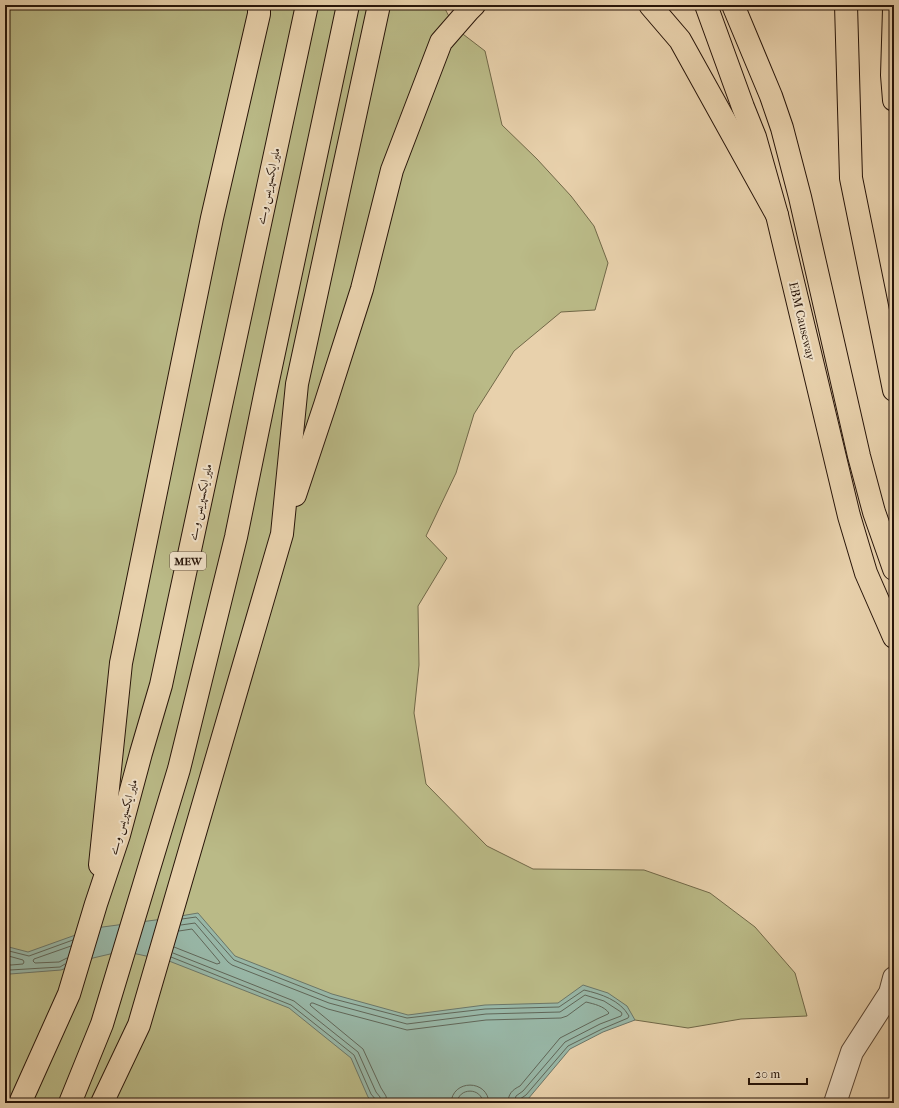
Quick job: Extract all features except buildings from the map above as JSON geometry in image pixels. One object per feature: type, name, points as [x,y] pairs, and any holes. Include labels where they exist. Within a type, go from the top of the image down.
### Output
[{"type":"main road","name":"ملیر ایکسپریس وے","points":[[20,1103],[69,994],[96,904],[119,835],[161,685],[307,5]]},
{"type":"main road","points":[[70,1103],[102,1024],[179,769],[236,537],[348,5]]},
{"type":"main road","points":[[282,534],[297,384],[379,5]]},
{"type":"main road","points":[[102,1103],[139,1025],[282,534],[362,289],[392,170],[442,42],[474,5]]},
{"type":"main road","points":[[650,5],[680,40],[777,215]]},
{"type":"main road","name":"EBM Causeway","points":[[706,5],[755,137],[777,215],[849,516],[866,573],[894,637]]},
{"type":"main road","points":[[733,5],[771,96],[782,128],[800,197],[859,456],[874,512],[894,569]]},
{"type":"main road","points":[[846,5],[852,178],[894,390]]},
{"type":"main road","points":[[96,904],[121,663],[212,218],[260,8]]},
{"type":"main road","points":[[894,9],[892,75],[894,100]]},
{"type":"street","points":[[835,1103],[852,1052],[890,993],[894,978]]},
{"type":"green space","points":[[5,5],[443,5],[455,28],[485,51],[502,125],[537,159],[571,196],[594,226],[608,263],[595,310],[561,312],[514,351],[474,414],[456,473],[426,536],[447,558],[418,606],[419,665],[414,713],[426,784],[487,846],[533,869],[644,870],[710,893],[755,927],[795,973],[807,1016],[741,1019],[688,1028],[635,1020],[611,1005],[410,1103],[5,1103]]},
{"type":"water","points":[[198,913],[235,956],[332,994],[408,1015],[485,1005],[558,1003],[583,985],[608,993],[627,1006],[635,1020],[603,1032],[570,1049],[528,1099],[518,1103],[479,1103],[470,1100],[460,1103],[373,1103],[368,1097],[351,1058],[289,1008],[169,961],[123,951],[93,958],[61,970],[10,974],[5,973],[5,946],[28,952],[95,928]]}]
